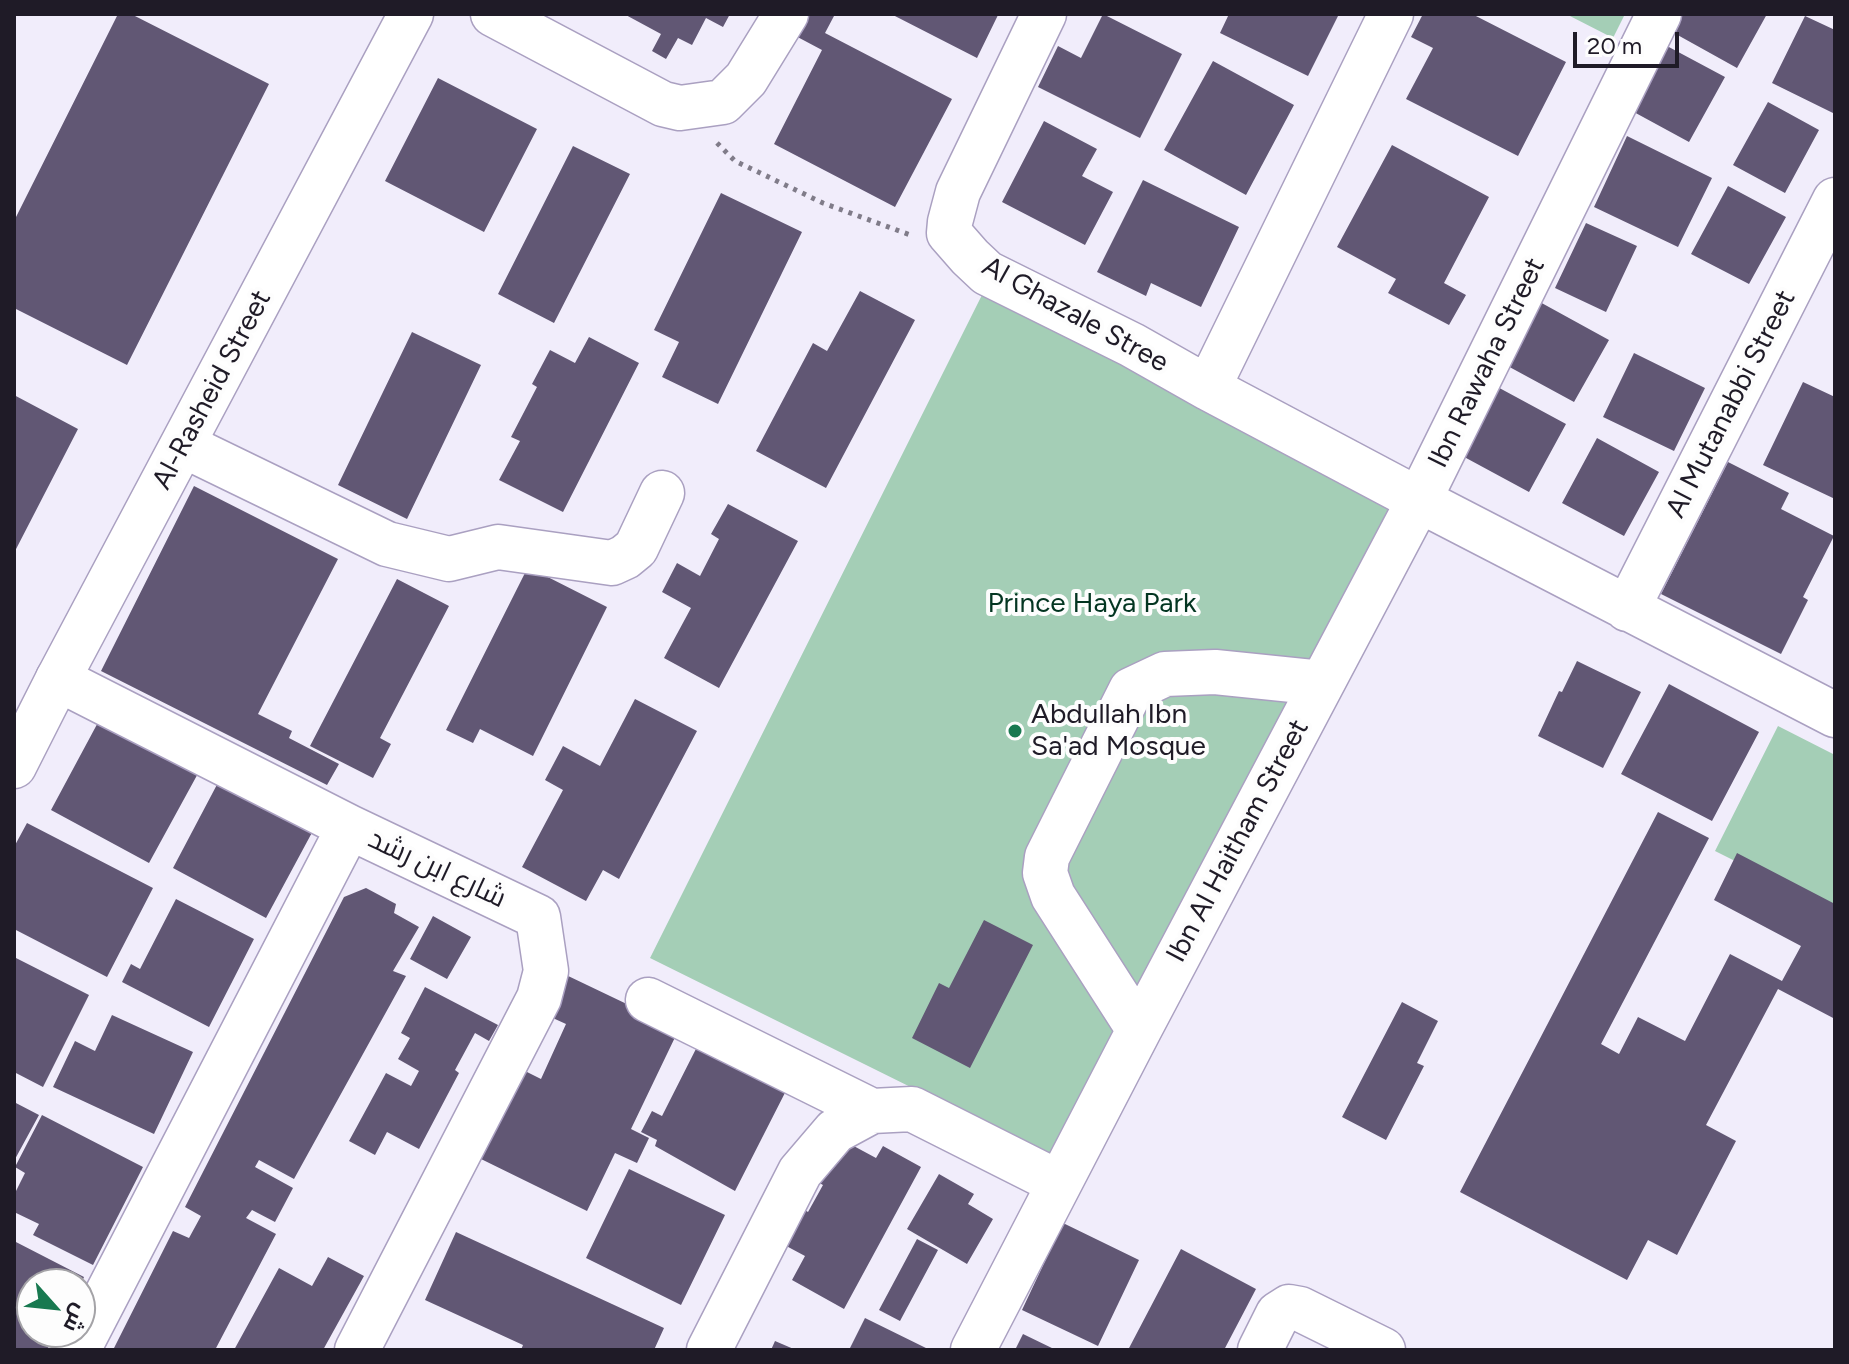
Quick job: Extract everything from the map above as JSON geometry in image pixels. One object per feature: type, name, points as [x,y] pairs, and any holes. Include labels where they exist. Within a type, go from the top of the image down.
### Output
[{"type":"street","name":"Al-Rasheid Street","points":[[14,766],[411,14]]},
{"type":"street","points":[[493,14],[663,104],[680,108],[723,102],[746,79],[786,14]]},
{"type":"street","name":"Al Ghazale Stree","points":[[1044,14],[958,192],[949,233],[987,273],[1132,345],[1419,500]]},
{"type":"street","points":[[1208,388],[1391,14]]},
{"type":"street","name":"Ibn Rawaha Street","points":[[1659,14],[1419,500],[1835,715]]},
{"type":"street","name":"Al Mutanabbi Street","points":[[1627,609],[1835,200]]},
{"type":"street","points":[[183,445],[387,544],[449,559],[498,547],[612,563],[636,548],[662,493]]},
{"type":"street","name":"Ibn Al Haitham Street","points":[[973,1350],[1419,500]]},
{"type":"street","points":[[1139,1030],[1053,896],[1045,873],[1047,857],[1131,690],[1165,674],[1203,672],[1322,683]]},
{"type":"street","points":[[58,679],[349,827]]},
{"type":"street","name":"شارع ابن رشد","points":[[78,1350],[349,827],[538,917],[546,971],[539,998],[357,1350]]},
{"type":"street","points":[[648,1000],[872,1111]]},
{"type":"street","points":[[709,1350],[800,1172],[835,1131],[872,1111],[912,1109],[1059,1183]]},
{"type":"street","points":[[1260,1350],[1278,1314],[1289,1307],[1300,1309],[1383,1350]]},
{"type":"path","points":[[680,108],[735,161],[823,203],[970,257]]},
{"type":"green space","points":[[1566,14],[1625,14],[1613,38]]},
{"type":"green space","name":"Prince Haya Park","points":[[987,285],[1411,498],[1068,1165],[650,958]]},
{"type":"green space","points":[[1778,726],[1835,755],[1835,911],[1715,851]]},
{"type":"building","points":[[118,14],[131,14],[269,84],[127,365],[14,308],[14,221]]},
{"type":"building","points":[[624,14],[730,14],[723,27],[706,18],[692,45],[678,38],[666,59],[652,51],[661,34]]},
{"type":"building","points":[[800,14],[834,16],[825,33],[952,99],[895,207],[774,144],[822,50],[790,33]]},
{"type":"building","points":[[891,14],[997,14],[998,15],[977,58]]},
{"type":"building","points":[[1103,14],[1182,54],[1140,138],[1038,87],[1058,46],[1081,58]]},
{"type":"building","points":[[1229,14],[1339,14],[1308,76],[1220,33]]},
{"type":"building","points":[[1423,14],[1472,14],[1566,62],[1518,156],[1406,99],[1433,48],[1411,37]]},
{"type":"building","points":[[1673,14],[1767,14],[1737,68],[1665,28]]},
{"type":"building","points":[[1805,16],[1835,30],[1835,114],[1772,83]]},
{"type":"building","points":[[1667,46],[1725,77],[1689,142],[1632,111]]},
{"type":"building","points":[[1213,61],[1294,105],[1246,195],[1164,150]]},
{"type":"building","points":[[438,78],[537,129],[484,232],[385,181]]},
{"type":"building","points":[[1768,102],[1819,130],[1785,193],[1733,165]]},
{"type":"building","points":[[1044,121],[1097,149],[1082,176],[1113,192],[1085,245],[1002,202]]},
{"type":"building","points":[[1627,136],[1712,178],[1678,247],[1594,207]]},
{"type":"building","points":[[1392,145],[1489,197],[1444,283],[1466,295],[1449,325],[1388,293],[1396,279],[1337,247]]},
{"type":"building","points":[[573,146],[630,174],[554,323],[498,294]]},
{"type":"building","points":[[1143,180],[1239,227],[1201,307],[1151,283],[1146,296],[1097,272]]},
{"type":"building","points":[[1728,186],[1786,217],[1749,284],[1691,254]]},
{"type":"building","points":[[721,193],[802,232],[718,404],[662,377],[679,342],[654,330]]},
{"type":"building","points":[[1586,223],[1637,246],[1606,312],[1555,288]]},
{"type":"building","points":[[860,291],[915,320],[826,488],[756,451],[813,343],[827,351]]},
{"type":"building","points":[[1538,301],[1609,340],[1574,402],[1504,364]]},
{"type":"building","points":[[412,332],[481,365],[407,519],[338,485]]},
{"type":"building","points":[[589,337],[639,363],[563,512],[499,480],[520,441],[511,437],[537,387],[532,384],[550,350],[575,363]]},
{"type":"building","points":[[1634,353],[1705,388],[1674,451],[1603,417]]},
{"type":"building","points":[[1803,382],[1835,397],[1835,499],[1763,465]]},
{"type":"building","points":[[1492,384],[1566,424],[1529,492],[1455,452]]},
{"type":"building","points":[[14,395],[78,429],[14,553]]},
{"type":"building","points":[[1597,438],[1659,472],[1624,536],[1562,503]]},
{"type":"building","points":[[1728,462],[1789,493],[1781,509],[1834,536],[1803,597],[1808,600],[1781,654],[1661,594]]},
{"type":"building","points":[[194,486],[338,559],[258,714],[292,731],[289,738],[339,764],[327,785],[101,671]]},
{"type":"building","points":[[728,504],[798,541],[719,688],[664,658],[691,608],[662,592],[677,563],[700,576],[719,539],[711,534]]},
{"type":"building","points":[[528,567],[607,607],[533,756],[480,729],[473,743],[446,730]]},
{"type":"building","points":[[397,579],[449,606],[380,738],[391,744],[373,778],[310,746]]},
{"type":"building","points":[[1577,661],[1641,692],[1603,768],[1538,736]]},
{"type":"building","points":[[1669,684],[1759,732],[1712,821],[1621,774]]},
{"type":"building","points":[[635,699],[697,731],[619,879],[603,870],[586,901],[522,867],[563,790],[545,780],[563,746],[600,766]]},
{"type":"building","points":[[102,715],[201,768],[149,863],[51,810]]},
{"type":"building","points":[[221,777],[315,827],[266,918],[173,868]]},
{"type":"building","points":[[1658,812],[1709,838],[1601,1044],[1619,1054],[1638,1017],[1685,1041],[1730,954],[1782,981],[1801,946],[1714,900],[1737,853],[1835,904],[1835,1019],[1778,989],[1706,1125],[1736,1141],[1677,1255],[1648,1240],[1627,1280],[1460,1192]]},
{"type":"building","points":[[27,823],[153,888],[107,977],[14,929],[14,847]]},
{"type":"building","points":[[366,888],[396,904],[394,913],[419,927],[393,971],[406,976],[294,1179],[259,1160],[255,1167],[293,1188],[275,1222],[252,1210],[246,1218],[276,1234],[215,1350],[113,1350],[173,1231],[189,1238],[201,1216],[185,1207],[344,897]]},
{"type":"building","points":[[176,899],[254,939],[209,1027],[122,982],[131,964],[140,969]]},
{"type":"building","points":[[433,916],[471,937],[447,979],[410,959]]},
{"type":"building","points":[[984,920],[1033,945],[970,1068],[912,1038],[939,983],[949,988]]},
{"type":"building","points":[[14,957],[89,995],[43,1087],[14,1072]]},
{"type":"building","points":[[564,974],[679,1029],[631,1129],[649,1138],[637,1163],[615,1153],[587,1211],[481,1159],[523,1070],[541,1079],[566,1024],[544,1014]]},
{"type":"building","points":[[425,987],[498,1025],[489,1041],[475,1033],[455,1070],[459,1073],[419,1149],[387,1132],[375,1155],[349,1141],[386,1073],[411,1086],[419,1071],[398,1059],[410,1038],[401,1033]]},
{"type":"building","points":[[1402,1002],[1438,1021],[1417,1063],[1424,1066],[1386,1140],[1342,1117]]},
{"type":"building","points":[[112,1015],[193,1052],[154,1134],[53,1087],[75,1041],[95,1051]]},
{"type":"building","points":[[703,1035],[791,1081],[735,1191],[655,1146],[657,1140],[641,1132],[652,1111],[662,1116]]},
{"type":"building","points":[[14,1102],[39,1115],[14,1161]]},
{"type":"building","points":[[42,1115],[143,1167],[93,1265],[33,1235],[39,1224],[14,1212],[14,1195],[25,1173],[15,1167]]},
{"type":"building","points":[[837,1137],[876,1158],[883,1146],[921,1167],[844,1309],[792,1280],[805,1256],[777,1241],[797,1205],[808,1212],[823,1185],[814,1180]]},
{"type":"building","points":[[629,1169],[725,1215],[681,1305],[586,1258]]},
{"type":"building","points":[[939,1174],[974,1194],[968,1204],[993,1219],[967,1264],[907,1229]]},
{"type":"building","points":[[1063,1223],[1139,1260],[1098,1346],[1022,1310]]},
{"type":"building","points":[[456,1232],[664,1328],[654,1350],[521,1350],[523,1345],[425,1300]]},
{"type":"building","points":[[917,1239],[938,1250],[900,1321],[879,1310]]},
{"type":"building","points":[[14,1241],[66,1268],[16,1268],[16,1348],[48,1348],[14,1350]]},
{"type":"building","points":[[1181,1249],[1256,1289],[1224,1350],[1128,1350]]},
{"type":"building","points":[[328,1257],[364,1276],[323,1350],[234,1350],[279,1268],[312,1286]]},
{"type":"building","points":[[865,1318],[930,1350],[849,1350]]},
{"type":"building","points":[[1023,1334],[1056,1350],[1015,1350]]},
{"type":"building","points":[[775,1341],[796,1350],[771,1350]]},
{"type":"place","name":"Abdullah Ibn Sa'ad Mosque","points":[[1015,731]]}]
